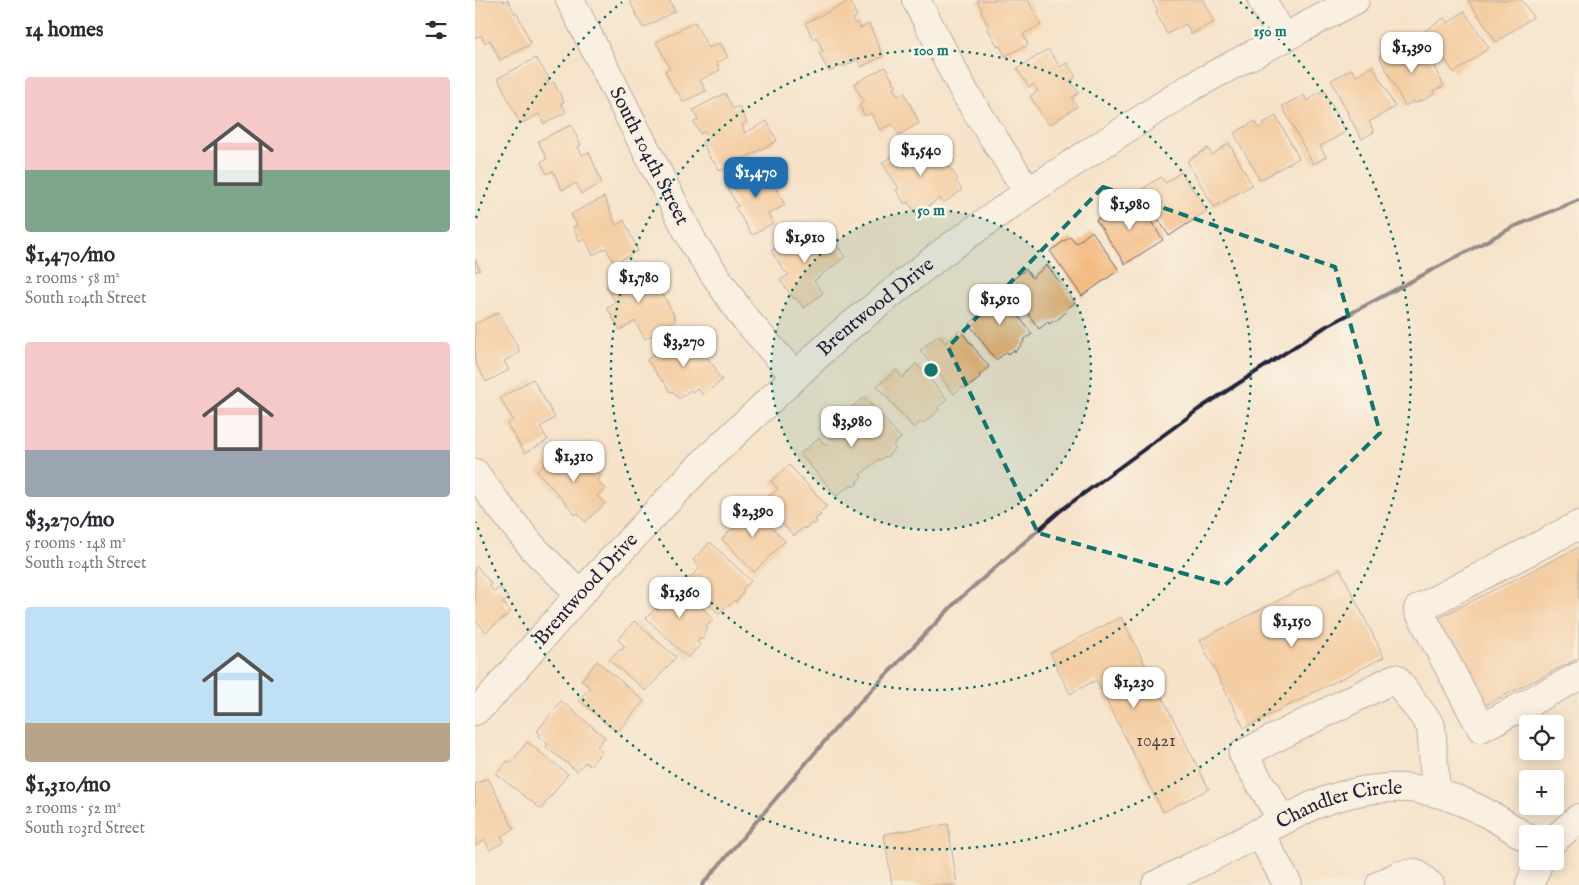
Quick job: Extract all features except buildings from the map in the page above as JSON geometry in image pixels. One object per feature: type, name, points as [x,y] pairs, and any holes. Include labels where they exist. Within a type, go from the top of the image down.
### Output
[{"type":"street","name":"South 104th Street","points":[[570,0],[694,244],[742,315],[795,376]]},
{"type":"street","points":[[916,0],[965,94],[1027,192]]},
{"type":"street","points":[[1262,0],[1283,39]]},
{"type":"street","name":"Brentwood Drive","points":[[475,710],[486,702],[581,594],[699,467],[839,335],[941,253],[1027,192],[1193,86],[1355,0]]},
{"type":"street","points":[[475,473],[534,548],[581,594]]},
{"type":"street","points":[[1579,525],[1418,609],[1481,728],[1579,676]]},
{"type":"street","points":[[1288,885],[1270,826],[1243,754],[1395,678],[1431,726],[1436,792]]},
{"type":"street","name":"Chandler Circle","points":[[1155,885],[1313,804],[1339,795],[1381,787],[1401,786],[1436,792],[1461,800],[1519,833]]},
{"type":"street","points":[[1564,831],[1579,818]]},
{"type":"street","points":[[1530,885],[1536,870]]},
{"type":"street","points":[[1380,885],[1400,875],[1415,873],[1430,885]]},
{"type":"highlighted area","points":[[1103,187],[1335,267],[1380,433],[1225,585],[1038,533],[948,347]]},
{"type":"railway","points":[[702,885],[842,721],[956,602],[1060,511],[1199,409],[1325,327],[1513,227],[1579,200]]}]
